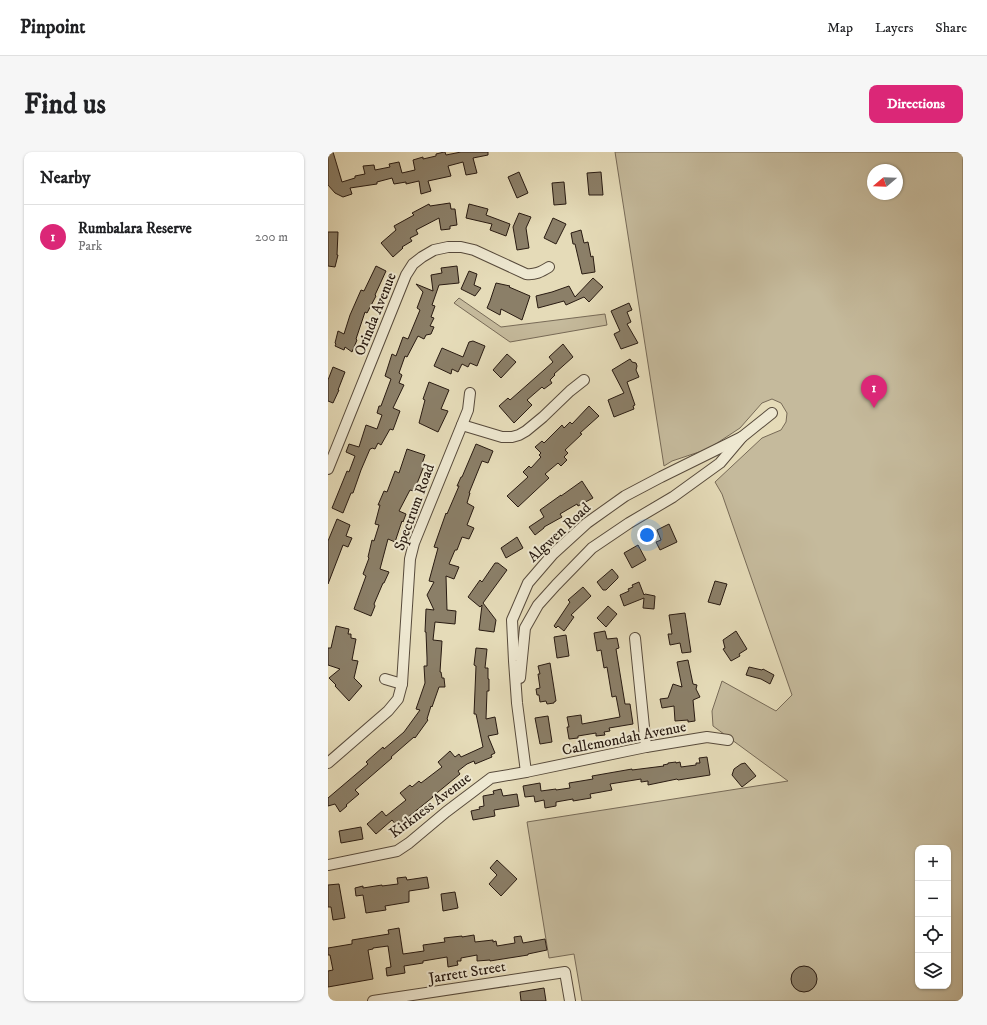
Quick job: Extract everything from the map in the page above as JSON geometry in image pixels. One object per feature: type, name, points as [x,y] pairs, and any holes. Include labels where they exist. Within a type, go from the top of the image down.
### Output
[{"type":"street","name":"Orinda Avenue","points":[[328,469],[406,275],[413,264],[434,250],[448,247],[461,247],[474,250],[526,274],[536,274],[549,267]]},
{"type":"street","points":[[462,425],[502,437],[519,435],[543,417],[570,391],[584,380]]},
{"type":"street","name":"Spectrum Road","points":[[328,764],[388,711],[398,699],[402,684],[410,559],[414,544],[468,410],[470,393]]},
{"type":"street","name":"Algwen Road","points":[[517,703],[525,628],[538,605],[592,548],[673,497],[720,464],[742,437],[772,413]]},
{"type":"street","name":"Algwen Road","points":[[526,772],[517,703],[512,620],[528,583],[554,554],[587,523],[625,496],[742,437]]},
{"type":"street","points":[[635,638],[646,748]]},
{"type":"street","points":[[385,680],[402,684]]},
{"type":"street","name":"Callemondah Avenue","points":[[526,772],[707,737],[728,740]]},
{"type":"street","name":"Kirkness Avenue","points":[[328,865],[397,851],[491,778],[526,772]]},
{"type":"street","name":"Jarrett Street","points":[[373,1001],[565,972],[570,1001]]},
{"type":"shaded area","points":[[615,152],[963,152],[963,1001],[582,1001],[574,954],[549,958],[527,822],[788,781],[713,726],[712,711],[722,681],[776,711],[792,695],[722,494],[715,482],[762,438],[781,430],[786,422],[787,413],[781,403],[772,399],[762,403],[740,428],[708,449],[672,461],[664,466]]},
{"type":"shaded area","points":[[459,298],[501,327],[605,314],[607,325],[510,342],[454,303]]},
{"type":"building","points":[[328,152],[333,152],[342,182],[355,178],[355,176],[365,174],[363,166],[374,165],[375,170],[390,167],[389,164],[399,162],[402,173],[415,170],[413,160],[423,157],[423,159],[436,156],[436,154],[444,152],[446,155],[461,152],[488,152],[488,155],[473,158],[477,173],[466,175],[463,162],[448,166],[451,176],[428,181],[431,191],[421,194],[419,181],[406,184],[406,182],[394,184],[392,178],[377,182],[377,184],[350,188],[352,194],[343,197],[335,193],[328,185]]},
{"type":"building","points":[[519,172],[528,193],[517,198],[508,177]]},
{"type":"building","points":[[601,172],[603,195],[589,195],[587,173]]},
{"type":"building","points":[[564,182],[566,204],[554,205],[552,183]]},
{"type":"building","points":[[450,203],[451,209],[455,209],[457,225],[450,226],[450,229],[441,230],[439,218],[416,230],[418,234],[410,238],[412,241],[402,247],[403,248],[393,257],[381,243],[396,230],[394,226],[414,215],[412,213],[429,204],[430,206]]},
{"type":"building","points":[[469,204],[488,209],[486,215],[510,224],[506,236],[490,230],[492,224],[466,218]]},
{"type":"building","points":[[519,213],[531,217],[526,228],[529,248],[517,250],[513,227]]},
{"type":"building","points":[[553,218],[566,224],[556,244],[544,238]]},
{"type":"building","points":[[581,230],[584,243],[588,242],[591,257],[593,256],[595,272],[582,274],[571,233]]},
{"type":"building","points":[[328,232],[338,232],[338,255],[335,267],[328,266]]},
{"type":"building","points":[[376,266],[386,271],[375,295],[376,296],[367,313],[365,312],[352,352],[345,347],[344,350],[335,346],[338,331],[344,334],[350,315],[361,290],[364,291]]},
{"type":"building","points":[[457,266],[459,283],[439,285],[432,305],[435,306],[431,317],[434,318],[430,326],[434,327],[431,334],[426,335],[424,339],[418,336],[407,357],[405,356],[399,373],[402,375],[399,383],[404,385],[393,408],[400,411],[393,430],[390,429],[381,445],[378,443],[375,449],[370,449],[353,493],[351,493],[343,513],[332,508],[347,471],[349,472],[355,456],[346,452],[349,444],[359,447],[366,425],[377,429],[382,415],[377,413],[391,379],[385,376],[392,354],[396,356],[403,337],[408,339],[420,310],[417,308],[423,292],[416,284],[433,291],[431,275],[442,273],[441,268]]},
{"type":"building","points":[[469,271],[477,274],[474,285],[481,288],[475,296],[461,289]]},
{"type":"building","points":[[593,278],[603,287],[589,302],[584,297],[566,305],[564,301],[538,308],[536,296],[569,286],[575,297]]},
{"type":"building","points":[[496,283],[510,286],[509,287],[530,296],[522,320],[501,309],[500,315],[487,308]]},
{"type":"building","points":[[629,303],[632,310],[627,312],[631,322],[627,324],[638,343],[621,349],[614,334],[620,331],[611,311]]},
{"type":"building","points":[[473,341],[485,346],[477,366],[470,363],[468,367],[462,364],[458,372],[452,369],[451,374],[434,366],[442,348],[463,357],[469,342]]},
{"type":"building","points":[[563,344],[573,357],[554,374],[555,375],[550,380],[552,383],[544,389],[542,387],[527,400],[532,405],[514,423],[499,406],[508,398],[510,400],[553,362],[549,357]]},
{"type":"building","points":[[507,354],[516,362],[501,378],[493,370]]},
{"type":"building","points":[[630,359],[632,362],[636,363],[636,370],[639,377],[627,382],[635,405],[633,406],[634,409],[614,417],[608,400],[624,393],[612,370]]},
{"type":"building","points":[[333,367],[345,372],[333,403],[328,401],[328,380]]},
{"type":"building","points":[[429,382],[449,390],[441,409],[448,411],[438,432],[419,423],[425,400],[423,399]]},
{"type":"building","points":[[589,406],[599,416],[580,433],[582,434],[565,450],[568,453],[564,457],[567,460],[561,466],[558,463],[545,474],[549,478],[518,507],[507,496],[528,477],[523,472],[529,466],[531,468],[541,457],[539,455],[541,453],[535,447],[542,441],[544,443],[562,425],[564,428],[570,422],[572,424]]},
{"type":"building","points":[[476,444],[493,451],[488,463],[482,461],[469,493],[467,503],[474,507],[467,525],[474,528],[469,539],[462,537],[449,564],[459,567],[454,579],[446,576],[447,610],[456,611],[455,624],[435,622],[433,640],[442,641],[440,672],[442,678],[444,678],[445,687],[439,687],[432,707],[431,706],[428,720],[415,738],[414,737],[355,790],[359,794],[340,812],[335,804],[328,806],[328,798],[368,764],[366,762],[383,747],[384,749],[404,732],[420,710],[416,709],[425,683],[424,666],[427,666],[425,632],[426,609],[434,610],[427,595],[434,582],[429,581],[438,548],[434,547],[446,513],[447,514],[459,486],[457,486]]},
{"type":"building","points":[[407,449],[425,455],[422,464],[424,466],[414,491],[410,490],[399,511],[406,514],[395,542],[388,539],[380,569],[389,572],[374,604],[375,606],[371,616],[354,609],[366,576],[363,574],[369,558],[372,540],[374,541],[379,525],[375,524],[380,505],[378,505],[384,491],[387,492],[395,471],[399,473]]},
{"type":"building","points":[[582,481],[593,498],[578,506],[577,504],[560,514],[562,517],[544,527],[535,535],[529,527],[544,517],[540,510]]},
{"type":"building","points":[[337,519],[350,525],[346,536],[352,538],[348,547],[343,545],[328,584],[328,541]]},
{"type":"building","points":[[669,524],[677,542],[660,550],[656,542],[661,540],[657,530]]},
{"type":"building","points":[[517,537],[523,548],[506,558],[501,548]]},
{"type":"building","points":[[638,545],[646,560],[632,568],[624,553]]},
{"type":"building","points":[[495,563],[498,563],[507,570],[483,603],[496,620],[494,632],[479,630],[482,605],[480,607],[468,597],[480,580],[482,582]]},
{"type":"building","points":[[612,569],[618,578],[606,590],[603,590],[597,582]]},
{"type":"building","points":[[715,581],[727,584],[720,605],[708,602]]},
{"type":"building","points":[[639,582],[644,595],[655,596],[654,609],[643,608],[644,598],[624,606],[620,595],[629,591],[628,589],[633,587],[632,585]]},
{"type":"building","points":[[583,587],[591,596],[571,615],[574,617],[564,631],[558,626],[556,628],[554,626],[570,602],[568,600]]},
{"type":"building","points":[[608,606],[617,614],[606,627],[597,618]]},
{"type":"building","points":[[685,613],[691,652],[682,653],[680,643],[670,645],[668,634],[672,634],[669,615]]},
{"type":"building","points":[[336,626],[349,629],[348,634],[351,634],[351,638],[356,639],[352,660],[358,661],[354,678],[362,686],[349,701],[329,678],[340,669],[328,665],[328,648],[331,648]]},
{"type":"building","points":[[605,631],[607,639],[617,638],[619,648],[616,649],[625,704],[630,704],[633,724],[609,728],[610,731],[604,732],[605,735],[596,736],[596,733],[569,739],[567,717],[581,715],[582,724],[620,717],[616,696],[612,697],[607,667],[604,668],[601,650],[597,651],[594,633]]},
{"type":"building","points":[[736,631],[747,649],[739,654],[740,656],[731,661],[723,649],[725,648],[723,640]]},
{"type":"building","points":[[566,635],[569,656],[557,658],[554,637]]},
{"type":"building","points":[[476,648],[487,649],[485,668],[488,668],[489,691],[487,691],[486,719],[495,717],[498,734],[488,736],[495,753],[491,755],[492,757],[475,764],[474,761],[467,764],[458,771],[460,774],[397,826],[392,820],[376,834],[367,824],[382,811],[386,816],[406,800],[400,793],[410,785],[412,787],[419,781],[421,783],[442,767],[438,762],[450,751],[455,757],[459,754],[461,757],[483,747],[476,714],[474,714],[476,666],[474,665]]},
{"type":"building","points":[[688,660],[693,684],[697,685],[696,689],[700,697],[693,700],[695,721],[675,721],[674,706],[662,708],[660,699],[668,698],[673,684],[682,687],[677,662]]},
{"type":"building","points":[[550,663],[556,701],[554,703],[547,704],[546,701],[540,702],[536,689],[540,688],[538,674],[540,674],[538,666]]},
{"type":"building","points":[[749,667],[763,669],[774,675],[770,684],[761,679],[746,675]]},
{"type":"building","points":[[548,716],[552,742],[540,744],[535,718]]},
{"type":"building","points":[[707,757],[710,775],[677,779],[648,785],[648,781],[641,782],[641,779],[610,784],[612,790],[590,794],[591,798],[556,802],[556,806],[545,808],[544,800],[535,802],[534,796],[525,797],[523,786],[540,783],[541,791],[570,788],[569,783],[593,779],[592,776],[632,769],[664,766],[663,765],[668,763],[676,762],[680,762],[681,767],[696,765],[696,763],[700,763],[699,758]]},
{"type":"building","points":[[745,763],[756,776],[742,787],[732,775],[734,769]]},
{"type":"building","points":[[501,789],[503,796],[517,794],[519,806],[494,810],[495,816],[473,820],[471,811],[480,809],[479,807],[484,806],[483,796],[494,794],[493,791]]},
{"type":"building","points":[[361,827],[363,839],[341,843],[339,831]]},
{"type":"building","points":[[497,860],[517,879],[501,896],[489,884],[497,875],[490,868]]},
{"type":"building","points":[[406,877],[407,880],[427,877],[429,888],[409,891],[409,902],[385,906],[386,910],[366,913],[363,895],[356,896],[355,888],[363,886],[363,888],[398,884],[397,878]]},
{"type":"building","points":[[339,884],[345,918],[333,920],[331,907],[328,907],[328,885]]},
{"type":"building","points":[[455,892],[458,908],[443,911],[441,894]]},
{"type":"building","points":[[399,928],[403,954],[424,951],[423,945],[445,942],[444,938],[474,935],[475,942],[493,940],[493,942],[496,941],[497,946],[515,943],[514,937],[521,936],[523,943],[545,939],[547,950],[528,955],[490,961],[477,961],[477,955],[461,958],[461,961],[457,961],[458,965],[448,967],[447,957],[404,966],[405,973],[387,976],[386,968],[391,967],[388,946],[373,948],[368,950],[373,979],[328,987],[328,971],[333,970],[330,955],[328,955],[328,948],[352,944],[352,940],[389,934],[388,930]]},
{"type":"building","points":[[804,966],[813,970],[817,979],[813,988],[804,992],[795,988],[791,979],[795,970]]},
{"type":"building","points":[[544,988],[546,1001],[521,1001],[520,992]]},
{"type":"place","name":"Rumbalara Reserve","points":[[874,408]]}]
